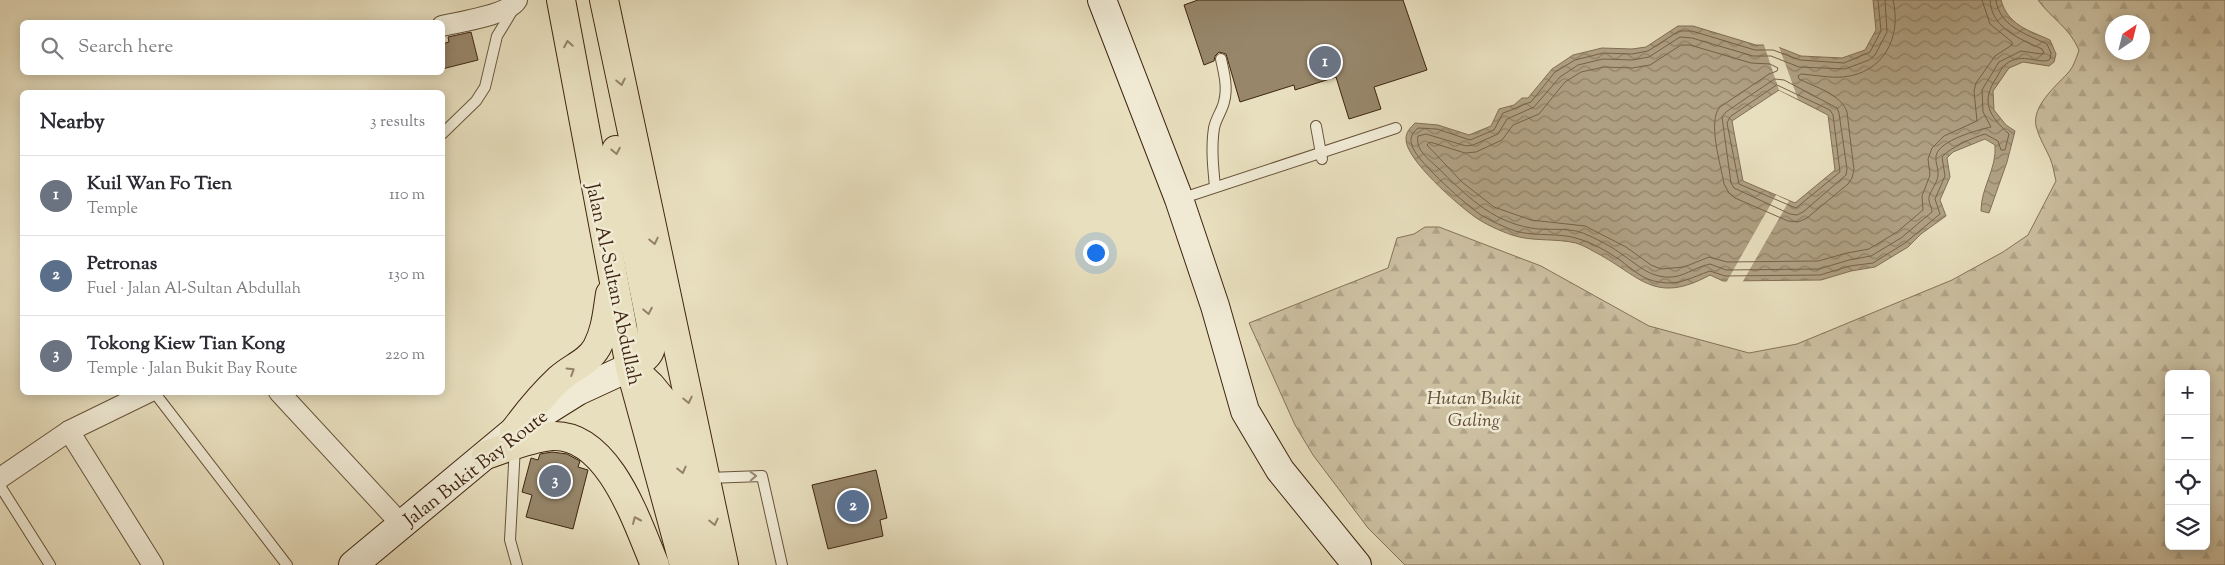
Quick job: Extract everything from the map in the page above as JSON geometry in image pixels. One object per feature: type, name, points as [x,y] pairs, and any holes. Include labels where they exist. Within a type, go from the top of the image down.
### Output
[{"type":"main road","name":"Jalan Al-Sultan Abdullah","points":[[561,0],[630,367],[684,565]]},
{"type":"main road","points":[[589,0],[604,94],[651,325],[652,348],[646,358],[630,367],[651,386],[665,404],[705,565]]},
{"type":"main road","points":[[604,0],[724,565]]},
{"type":"main road","points":[[612,276],[605,327],[597,347],[588,359],[562,377],[538,398],[515,438],[554,436],[578,441],[594,454],[613,474],[655,565]]},
{"type":"street","points":[[1102,0],[1179,199],[1215,306],[1245,411],[1280,470],[1357,565]]},
{"type":"street","points":[[445,25],[505,10],[517,2]]},
{"type":"street","name":"Jalan Bukit Bay Route","points":[[353,565],[486,455],[515,438],[578,391],[630,367]]},
{"type":"street","points":[[0,478],[69,432],[143,395]]},
{"type":"street","points":[[282,395],[402,525]]},
{"type":"street","points":[[69,432],[153,565]]},
{"type":"lane","points":[[445,131],[476,101],[485,87],[497,36],[517,2]]},
{"type":"lane","points":[[1215,187],[1212,163],[1214,127],[1224,103],[1226,83],[1221,59]]},
{"type":"lane","points":[[1316,126],[1321,156]]},
{"type":"lane","points":[[1179,199],[1321,156],[1396,128]]},
{"type":"lane","points":[[156,395],[287,565]]},
{"type":"lane","points":[[515,438],[510,540],[517,565]]},
{"type":"lane","points":[[704,478],[762,476],[782,565]]},
{"type":"lane","points":[[0,486],[50,565]]},
{"type":"green space","name":"Hutan Bukit Galing","points":[[2038,0],[2225,0],[2225,565],[1405,565],[1368,528],[1313,455],[1295,425],[1249,323],[1388,268],[1397,238],[1414,234],[1425,227],[1439,227],[1541,266],[1649,326],[1749,353],[1797,344],[1952,280],[2003,252],[2028,235],[2056,181],[2051,161],[2037,130],[2036,119],[2037,111],[2045,97],[2071,69],[2079,50],[2065,29]]},
{"type":"water","points":[[1873,0],[2001,0],[2004,8],[2014,21],[2027,30],[2050,40],[2056,54],[2054,62],[2049,66],[2023,62],[2009,68],[1993,91],[1994,110],[2006,125],[2015,131],[2007,162],[1989,213],[1981,211],[1983,194],[1994,162],[1995,145],[1985,139],[1953,152],[1947,158],[1950,177],[1940,200],[1946,216],[1921,234],[1908,247],[1875,267],[1851,271],[1821,280],[1723,281],[1710,275],[1691,284],[1674,288],[1648,284],[1578,244],[1520,237],[1483,222],[1457,203],[1434,181],[1408,148],[1407,134],[1415,123],[1438,125],[1469,135],[1491,126],[1499,109],[1514,105],[1522,98],[1528,98],[1552,69],[1573,55],[1602,48],[1632,49],[1646,47],[1678,26],[1693,26],[1756,45],[1773,45],[1801,56],[1842,58],[1865,50],[1876,30]],"holes":[[[1779,90],[1828,115],[1835,170],[1795,203],[1743,181],[1732,121]]]},
{"type":"pier","points":[[1763,42],[1778,44],[1798,99],[1779,90]]},
{"type":"pier","points":[[1776,195],[1789,201],[1742,283],[1726,283]]},
{"type":"building","points":[[1198,0],[1403,0],[1427,70],[1374,87],[1381,109],[1349,119],[1336,77],[1295,90],[1294,85],[1240,102],[1226,54],[1219,52],[1215,56],[1214,61],[1204,65],[1184,5]]},
{"type":"building","points":[[471,32],[478,60],[445,68],[445,43],[449,42],[448,37]]},
{"type":"building","points":[[552,452],[567,454],[580,461],[578,467],[588,470],[573,529],[526,517],[532,495],[522,492],[531,458],[538,460],[540,454]]},
{"type":"building","points":[[876,470],[887,518],[880,520],[883,536],[828,549],[812,485]]},
{"type":"place","name":"Kuil Wan Fo Tien","points":[[1325,62]]},
{"type":"place","name":"Tokong Kiew Tian Kong","points":[[555,481]]},
{"type":"place","name":"Petronas","points":[[853,506]]}]
